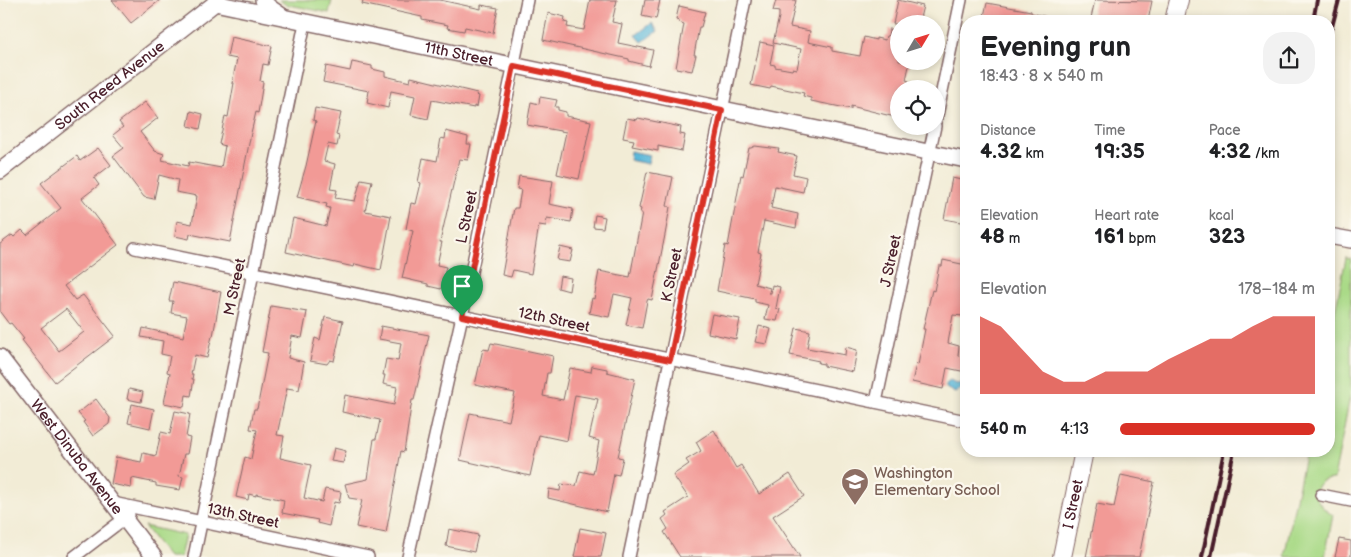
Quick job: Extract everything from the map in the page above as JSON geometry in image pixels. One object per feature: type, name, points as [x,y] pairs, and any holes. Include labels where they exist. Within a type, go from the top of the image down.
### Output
[{"type":"main road","points":[[1175,15],[1179,0]]},
{"type":"main road","name":"I Street","points":[[1062,557],[1083,457]]},
{"type":"street","points":[[263,0],[270,8],[288,19]]},
{"type":"street","name":"L Street","points":[[408,557],[462,316],[527,0]]},
{"type":"street","name":"K Street","points":[[629,557],[745,0]]},
{"type":"street","points":[[944,80],[961,0]]},
{"type":"street","name":"11th Street","points":[[217,2],[306,23],[960,159]]},
{"type":"street","name":"South Reed Avenue","points":[[0,171],[217,2]]},
{"type":"street","name":"M Street","points":[[194,557],[306,23]]},
{"type":"street","name":"J Street","points":[[876,402],[933,135]]},
{"type":"street","points":[[1335,237],[1351,240]]},
{"type":"street","name":"12th Street","points":[[135,248],[960,420]]},
{"type":"street","name":"West Dinuba Avenue","points":[[0,358],[113,503],[130,514],[154,557]]},
{"type":"street","points":[[1322,495],[1351,501]]},
{"type":"street","points":[[74,557],[130,514]]},
{"type":"street","name":"13th Street","points":[[130,514],[200,522],[368,557]]},
{"type":"green space","points":[[279,0],[332,0],[329,13],[285,4]]},
{"type":"green space","points":[[1346,258],[1351,259],[1351,391],[1334,479],[1325,480],[1320,483],[1316,493],[1321,505],[1333,515],[1325,557],[1284,557],[1305,457],[1335,457],[1335,312]]},
{"type":"green space","points":[[144,526],[185,535],[180,557],[168,557]]},
{"type":"water","points":[[652,23],[658,31],[642,42],[636,35]]},
{"type":"water","points":[[630,151],[650,155],[648,164],[629,160]]},
{"type":"water","points":[[950,381],[956,384],[960,383],[960,390],[955,393],[946,388],[946,384]]},
{"type":"building","points":[[112,0],[160,0],[131,23]]},
{"type":"building","points":[[363,0],[440,0],[481,9],[481,5],[498,8],[493,33],[465,27],[464,31],[447,28],[448,25],[422,20],[422,17],[362,4]]},
{"type":"building","points":[[590,0],[617,0],[612,22],[622,24],[618,43],[653,50],[649,66],[629,61],[629,59],[543,40],[548,13],[565,17],[564,22],[568,23],[567,27],[584,30]]},
{"type":"building","points":[[645,0],[660,0],[656,19],[642,16]]},
{"type":"building","points":[[776,0],[796,0],[790,27],[810,31],[808,42],[832,47],[832,51],[860,56],[864,37],[885,40],[890,29],[890,70],[908,70],[906,80],[890,80],[890,116],[851,106],[851,109],[811,101],[811,98],[803,96],[804,93],[771,86],[770,89],[751,85],[760,42],[774,45],[770,64],[775,65],[775,67],[797,69],[801,49],[773,43],[779,12],[773,11]]},
{"type":"building","points":[[898,0],[923,6],[921,15],[895,15]]},
{"type":"building","points":[[1095,0],[1152,1],[1149,15],[1092,15]]},
{"type":"building","points":[[987,3],[1031,11],[1031,13],[1040,15],[984,15]]},
{"type":"building","points":[[679,6],[705,12],[701,27],[699,27],[692,71],[676,68],[684,24],[676,19]]},
{"type":"building","points":[[231,37],[272,46],[268,65],[263,64],[260,81],[263,82],[258,113],[256,112],[251,133],[230,242],[190,234],[189,239],[175,236],[177,221],[192,224],[197,196],[176,192],[178,180],[159,175],[154,199],[144,197],[113,156],[124,148],[113,135],[123,127],[119,122],[145,102],[158,118],[140,132],[155,151],[164,154],[162,160],[188,166],[189,162],[221,168],[225,146],[219,144],[225,116],[228,117],[237,59],[227,57]]},
{"type":"building","points":[[352,62],[372,66],[372,69],[385,72],[385,76],[410,82],[411,77],[477,93],[476,95],[479,96],[477,107],[432,100],[428,119],[411,115],[415,96],[391,91],[388,108],[367,103],[369,91],[323,82],[326,66],[350,71]]},
{"type":"building","points":[[540,97],[557,100],[555,107],[566,112],[566,116],[591,121],[579,179],[557,174],[566,132],[527,125],[531,102],[539,104]]},
{"type":"building","points":[[315,108],[341,113],[336,135],[339,136],[337,146],[328,144],[324,161],[335,164],[330,189],[337,190],[335,198],[355,201],[361,179],[372,181],[365,211],[391,216],[381,270],[355,264],[354,267],[286,252],[293,218],[326,226],[330,208],[326,207],[327,204],[297,197],[316,121],[313,120]]},
{"type":"building","points":[[191,111],[203,114],[200,129],[188,126]]},
{"type":"building","points":[[627,118],[637,120],[638,118],[681,127],[680,134],[685,135],[682,151],[658,146],[658,151],[632,146],[634,140],[623,138]]},
{"type":"building","points":[[446,131],[468,137],[467,144],[471,144],[468,160],[459,159],[440,242],[442,242],[437,265],[446,267],[441,289],[402,278],[413,231],[406,229],[411,203],[416,204],[421,183],[418,182],[423,158],[437,161],[441,138],[445,139]]},
{"type":"building","points":[[755,146],[779,149],[778,152],[797,156],[793,174],[806,177],[803,192],[775,186],[771,208],[798,214],[796,228],[764,221],[758,252],[761,253],[755,284],[770,288],[769,293],[771,293],[772,285],[780,287],[776,308],[780,309],[777,321],[765,319],[768,305],[755,302],[755,299],[717,291],[725,245],[728,246],[741,175],[743,176],[749,148]]},
{"type":"building","points":[[98,148],[111,165],[94,178],[99,185],[82,198],[118,245],[64,286],[75,300],[83,295],[115,336],[55,382],[22,340],[24,339],[0,312],[0,244],[12,235],[14,237],[22,230],[27,235],[61,208],[41,183],[77,156],[80,161]],"holes":[[[66,309],[84,332],[59,351],[41,328]]]},
{"type":"building","points":[[647,172],[673,177],[667,206],[670,207],[652,300],[648,299],[647,301],[642,328],[626,325],[632,298],[614,294],[609,317],[589,313],[592,298],[594,299],[599,271],[630,277],[642,213],[640,213],[641,209],[639,208]]},
{"type":"building","points":[[519,176],[553,181],[549,204],[573,209],[571,222],[547,218],[546,226],[539,225],[531,274],[513,270],[511,277],[502,275],[514,208],[518,208],[521,190],[517,189]]},
{"type":"building","points":[[952,178],[960,180],[960,222],[944,219]]},
{"type":"building","points":[[595,215],[605,217],[603,228],[593,227]]},
{"type":"building","points":[[560,247],[573,250],[570,262],[557,260]]},
{"type":"building","points":[[943,260],[960,264],[960,316],[953,315],[948,343],[959,346],[960,371],[947,368],[943,389],[912,382],[916,364],[918,365],[925,329],[923,329],[932,290],[934,291],[939,266],[942,266]]},
{"type":"building","points":[[560,276],[571,278],[569,291],[558,288]]},
{"type":"building","points":[[173,282],[221,292],[207,358],[195,355],[191,374],[193,374],[192,379],[194,379],[191,396],[186,395],[184,407],[164,403],[170,373],[167,372],[170,356],[161,354],[163,341],[141,337],[143,328],[183,337],[187,316],[171,313],[173,301],[169,301]]},
{"type":"building","points":[[271,306],[307,312],[302,338],[292,336],[288,358],[304,362],[299,390],[287,388],[277,435],[284,436],[280,458],[311,465],[304,498],[322,502],[325,489],[341,492],[339,503],[334,502],[329,526],[317,523],[318,520],[282,513],[284,500],[256,494],[256,496],[249,494],[248,500],[236,497],[245,457],[251,459],[257,430],[250,429],[254,409],[257,409],[268,353],[262,352]]},
{"type":"building","points":[[712,314],[740,319],[736,339],[708,333]]},
{"type":"building","points":[[325,317],[343,321],[334,361],[330,360],[327,364],[310,361],[315,338],[320,340]]},
{"type":"building","points":[[381,326],[429,335],[414,400],[412,400],[404,452],[401,451],[386,533],[356,527],[362,500],[349,498],[345,484],[368,479],[374,439],[376,439],[380,420],[342,412],[345,395],[394,405],[397,387],[383,384],[385,375],[383,375],[386,359],[398,361],[401,343],[379,339]]},
{"type":"building","points":[[759,326],[771,329],[767,344],[755,342]]},
{"type":"building","points":[[796,328],[810,331],[807,348],[845,355],[846,347],[857,350],[853,372],[824,366],[824,364],[818,363],[819,361],[790,355]]},
{"type":"building","points":[[491,343],[553,356],[550,373],[547,373],[543,396],[563,400],[570,368],[591,372],[592,366],[635,379],[618,457],[623,458],[619,475],[614,474],[607,512],[548,498],[549,489],[560,491],[561,484],[576,486],[580,471],[593,474],[599,441],[589,438],[598,399],[575,395],[567,441],[539,435],[530,476],[460,460],[470,413],[509,421],[515,393],[475,385],[483,349],[489,350]]},
{"type":"building","points":[[129,389],[143,392],[141,402],[127,399]]},
{"type":"building","points":[[96,399],[110,418],[109,424],[93,436],[78,413]]},
{"type":"building","points":[[132,404],[154,409],[150,428],[128,423]]},
{"type":"building","points":[[175,411],[190,414],[186,437],[190,438],[187,454],[184,454],[179,476],[183,477],[180,490],[156,486],[156,483],[132,478],[131,488],[111,484],[116,457],[141,462],[143,453],[156,456],[161,432],[170,434]]},
{"type":"building","points":[[714,430],[736,468],[741,465],[759,494],[790,474],[804,496],[773,516],[800,557],[680,557],[664,532],[668,529],[662,519],[667,515],[665,512],[688,497],[673,475],[689,464],[686,460],[701,451],[696,442]]},
{"type":"building","points":[[334,448],[346,451],[343,463],[331,461]]},
{"type":"building","points":[[1121,475],[1154,482],[1139,557],[1086,557],[1097,504],[1114,507]]},
{"type":"building","points":[[580,528],[606,533],[601,557],[574,557]]},
{"type":"building","points":[[449,529],[478,535],[474,552],[446,546]]},
{"type":"building","points":[[1339,539],[1351,541],[1351,557],[1335,557]]},
{"type":"railway","points":[[1314,15],[1317,0]]},
{"type":"railway","points":[[1335,15],[1339,0]]},
{"type":"railway","points":[[1202,557],[1223,457]]},
{"type":"railway","points":[[1211,557],[1233,457]]},
{"type":"place","name":"Washington Elementary School","points":[[855,506]]},
{"type":"route","points":[[514,66],[722,110],[670,360],[462,316],[514,66]]}]
